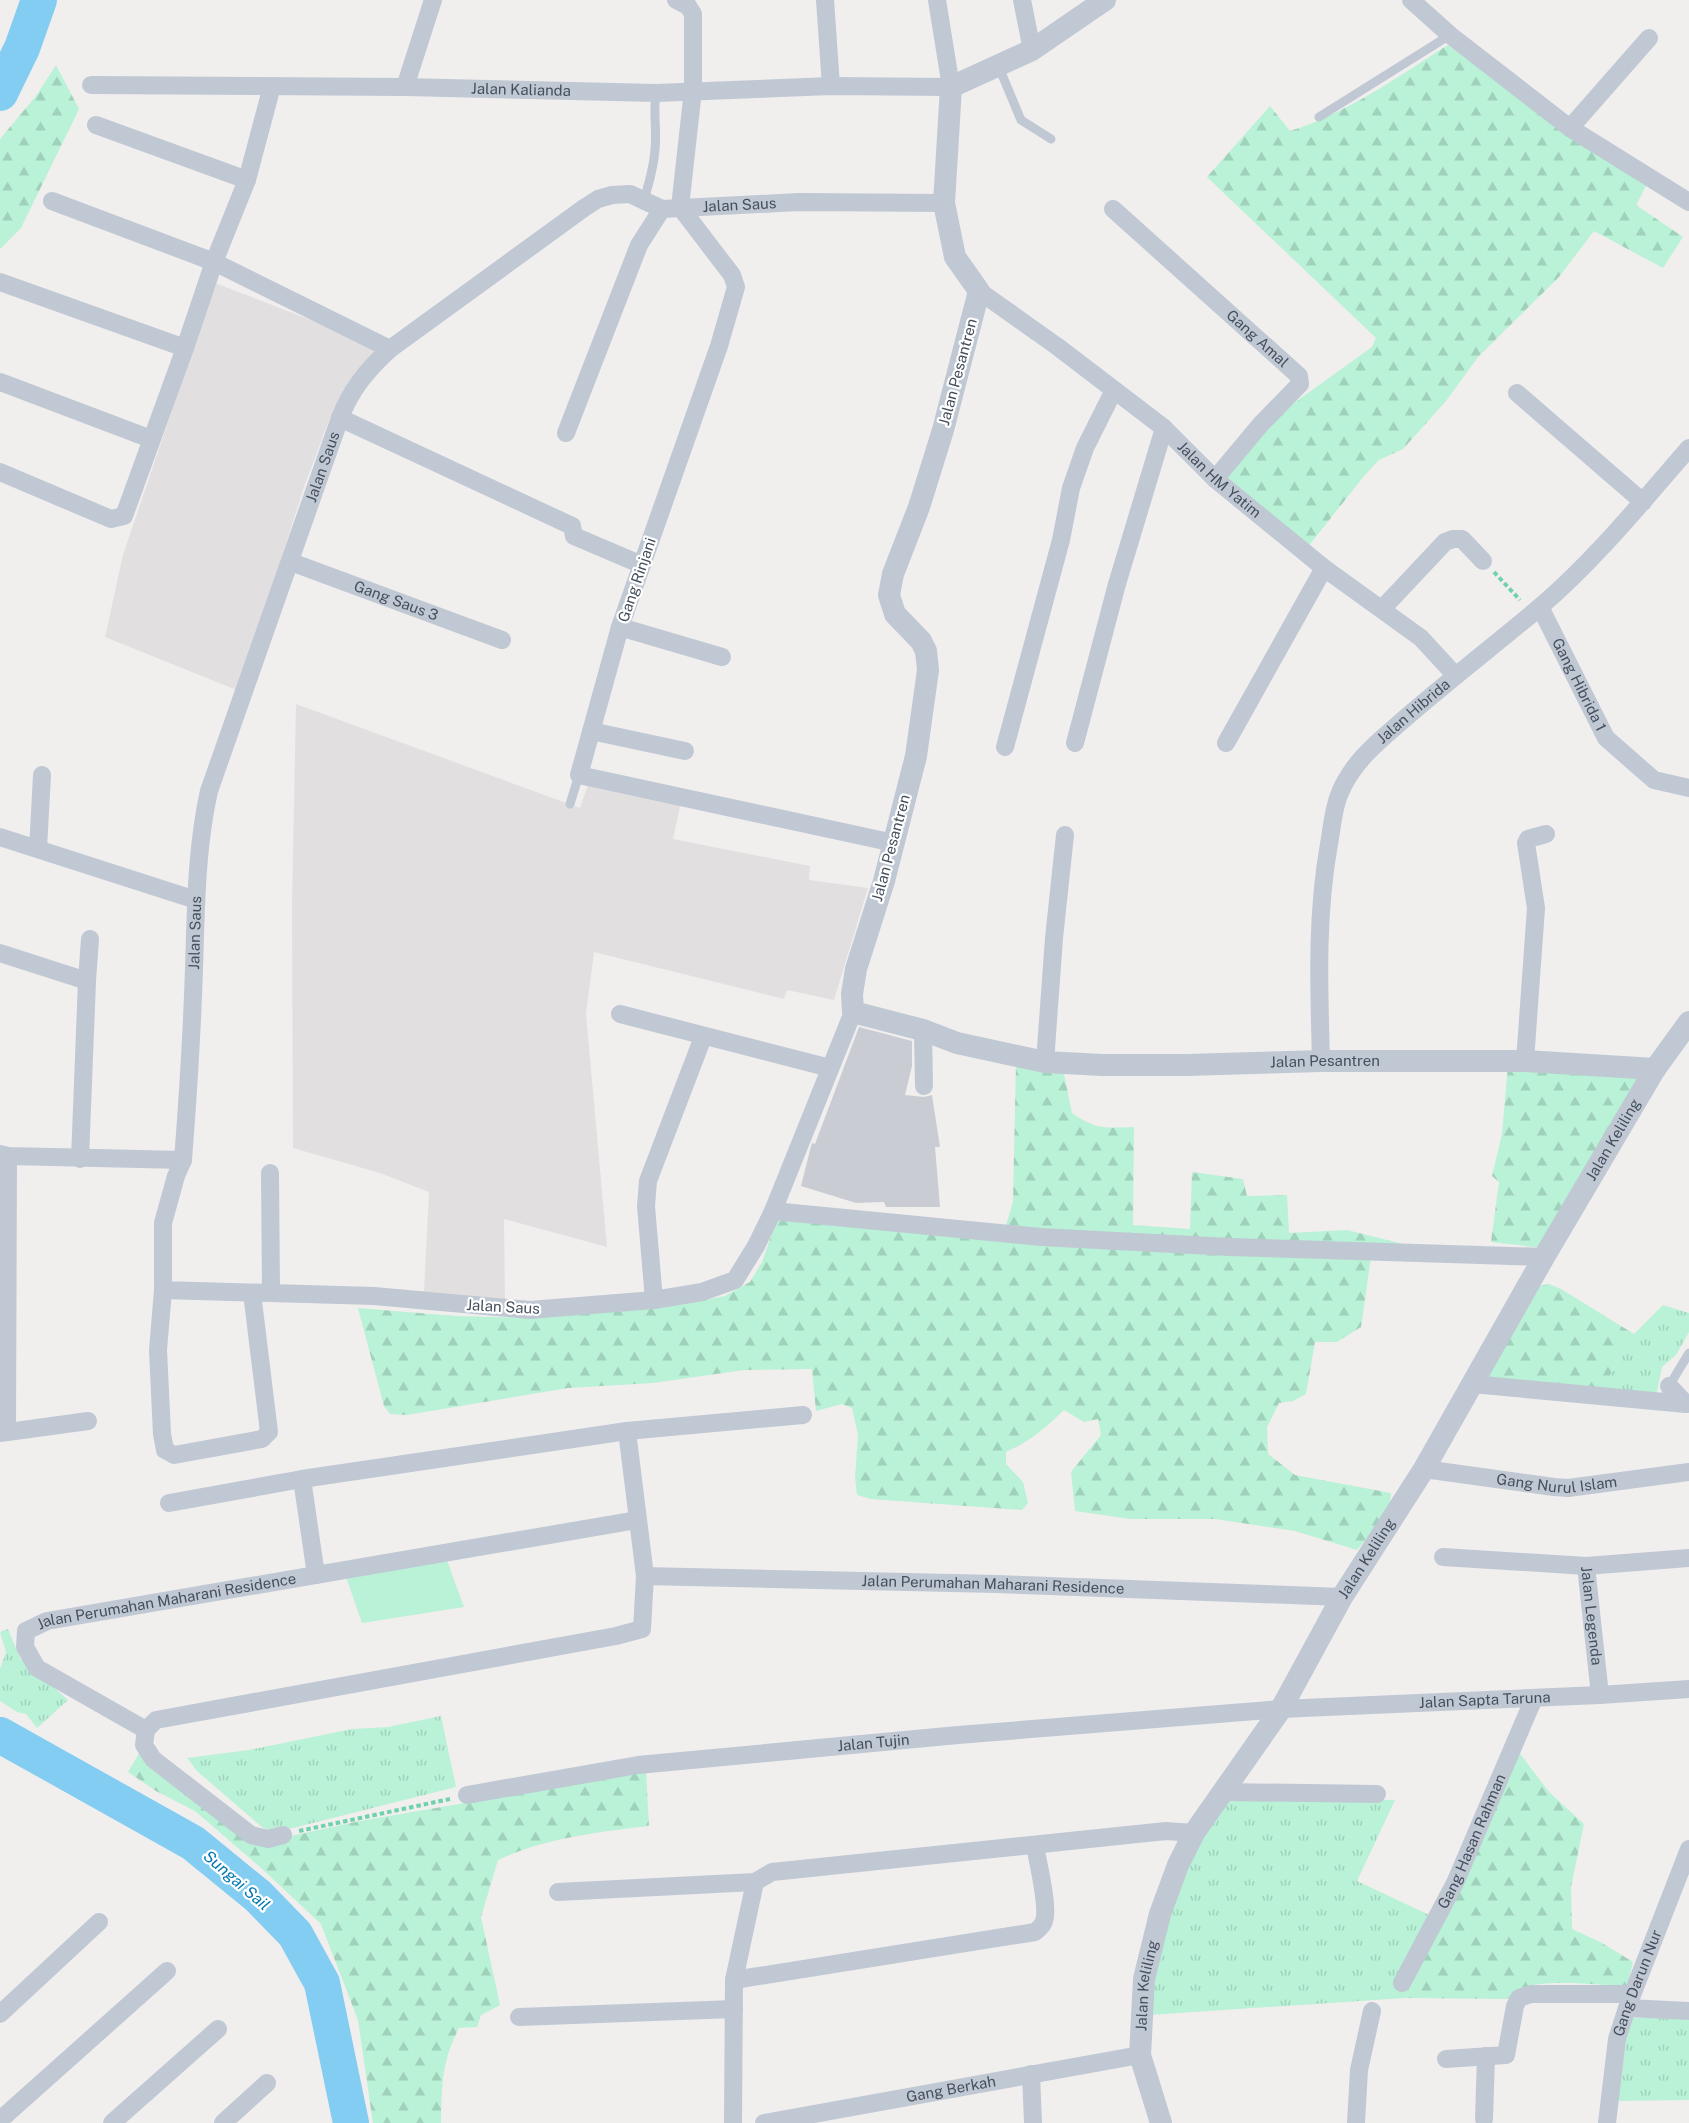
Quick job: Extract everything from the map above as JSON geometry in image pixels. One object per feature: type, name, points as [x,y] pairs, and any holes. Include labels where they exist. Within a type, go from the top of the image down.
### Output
[{"type":"street","points":[[405,87],[433,0]]},
{"type":"street","points":[[566,433],[639,245],[671,208],[693,90],[693,14],[688,6],[676,0]]},
{"type":"street","points":[[825,0],[831,86]]},
{"type":"street","points":[[937,0],[951,87],[945,203],[955,257],[979,291]]},
{"type":"street","points":[[1022,0],[1032,50]]},
{"type":"street","points":[[951,87],[1032,50],[1105,0]]},
{"type":"street","points":[[1411,0],[1450,35],[1570,128],[1689,202]]},
{"type":"street","points":[[1570,128],[1650,38]]},
{"type":"street","name":"Jalan Kalianda","points":[[91,85],[405,87],[656,93],[831,86],[951,87]]},
{"type":"street","points":[[0,472],[111,519],[124,516],[214,262],[247,180],[272,86]]},
{"type":"street","points":[[96,125],[247,180]]},
{"type":"street","name":"Jalan Saus","points":[[853,1012],[773,1210],[756,1246],[735,1280],[702,1292],[654,1300],[530,1310],[374,1296],[163,1290],[163,1223],[176,1176],[183,1160],[191,1042],[196,900],[209,791],[346,401],[357,384],[390,349],[598,199],[630,194],[671,208],[799,202],[945,203]]},
{"type":"street","points":[[52,201],[214,262],[390,349]]},
{"type":"street","name":"Gang Rinjani","points":[[579,774],[620,627],[719,346],[735,287],[732,275],[671,208]]},
{"type":"street","name":"Gang Amal","points":[[1113,209],[1299,376],[1300,384],[1254,432],[1215,479]]},
{"type":"street","points":[[0,282],[185,348]]},
{"type":"street","name":"Jalan HM Yatim","points":[[979,291],[1164,428],[1215,479],[1324,568],[1421,638],[1455,675]]},
{"type":"street","name":"Jalan Pesantren","points":[[979,291],[943,430],[918,507],[892,574],[889,595],[895,614],[921,641],[928,660],[916,756],[894,843],[856,969],[852,994],[853,1012],[923,1030],[957,1043],[1045,1062],[1101,1065],[1186,1065],[1321,1061],[1525,1061],[1654,1069]]},
{"type":"street","points":[[0,382],[151,440]]},
{"type":"street","points":[[1005,747],[1061,540],[1071,488],[1085,447],[1114,390]]},
{"type":"street","points":[[1517,393],[1643,502]]},
{"type":"street","points":[[340,418],[572,526],[574,536],[642,565]]},
{"type":"street","points":[[1075,743],[1117,584],[1164,428]]},
{"type":"street","name":"Jalan Hibrida","points":[[1321,1061],[1320,911],[1325,865],[1339,795],[1350,772],[1364,753],[1572,578],[1643,502],[1689,447]]},
{"type":"street","points":[[1382,609],[1445,542],[1462,539],[1483,561]]},
{"type":"street","name":"Gang Saus 3","points":[[291,562],[502,640]]},
{"type":"street","points":[[1226,743],[1324,568]]},
{"type":"street","name":"Gang Hibrida 1","points":[[1536,610],[1606,738],[1654,780],[1689,788]]},
{"type":"street","points":[[620,627],[722,657]]},
{"type":"street","points":[[591,730],[685,751]]},
{"type":"street","points":[[579,774],[894,843]]},
{"type":"street","points":[[38,849],[42,775]]},
{"type":"street","points":[[1525,1061],[1536,908],[1526,843],[1532,837],[1546,834]]},
{"type":"street","points":[[1045,1062],[1054,938],[1065,835]]},
{"type":"street","points":[[0,837],[196,900]]},
{"type":"street","points":[[81,1158],[90,939]]},
{"type":"street","points":[[0,953],[87,981]]},
{"type":"street","points":[[620,1014],[830,1068]]},
{"type":"street","name":"Jalan Keliling","points":[[1161,2123],[1140,2055],[1144,1979],[1160,1914],[1178,1864],[1194,1833],[1281,1709],[1342,1597],[1424,1469],[1654,1069],[1689,1022]]},
{"type":"street","points":[[923,1030],[924,1086]]},
{"type":"street","points":[[654,1300],[646,1206],[648,1181],[703,1037]]},
{"type":"street","points":[[88,1421],[3,1432],[4,1155],[183,1160]]},
{"type":"street","points":[[270,1173],[271,1292]]},
{"type":"street","points":[[773,1210],[1041,1237],[1230,1247],[1544,1257]]},
{"type":"street","points":[[163,1290],[158,1350],[162,1434],[165,1450],[174,1455],[262,1439],[269,1432],[252,1293]]},
{"type":"street","points":[[1472,1384],[1686,1404],[1669,1386]]},
{"type":"street","points":[[169,1503],[302,1479],[627,1431],[803,1415]]},
{"type":"street","points":[[283,1835],[268,1839],[251,1835],[153,1759],[144,1745],[146,1730],[156,1720],[642,1629],[645,1576],[627,1431]]},
{"type":"street","name":"Gang Nurul Islam","points":[[1424,1469],[1568,1488],[1689,1472]]},
{"type":"street","points":[[302,1479],[316,1575]]},
{"type":"street","name":"Jalan Perumahan Maharani Residence","points":[[146,1730],[37,1668],[25,1647],[26,1631],[47,1621],[637,1520]]},
{"type":"street","points":[[1443,1557],[1586,1566]]},
{"type":"street","name":"Jalan Legenda","points":[[1600,1695],[1586,1566],[1689,1558]]},
{"type":"street","name":"Jalan Perumahan Maharani Residence","points":[[645,1576],[996,1584],[1342,1597]]},
{"type":"street","name":"Jalan Sapta Taruna","points":[[1281,1709],[1689,1689]]},
{"type":"street","name":"Gang Hasan Rahman","points":[[1402,1983],[1455,1883],[1534,1698]]},
{"type":"street","name":"Jalan Tujin","points":[[467,1795],[638,1765],[970,1734],[1281,1709]]},
{"type":"street","points":[[1224,1792],[1377,1794]]},
{"type":"street","points":[[558,1892],[755,1882],[772,1872],[1166,1831],[1194,1833]]},
{"type":"street","points":[[734,1980],[1035,1932],[1044,1921],[1045,1910],[1035,1846]]},
{"type":"street","name":"Gang Darun Nur","points":[[1607,2123],[1617,2039],[1629,2001],[1689,1849]]},
{"type":"street","points":[[733,2123],[734,1980],[755,1882]]},
{"type":"street","points":[[0,2014],[99,1922]]},
{"type":"street","points":[[0,2120],[167,1971]]},
{"type":"street","points":[[1446,2059],[1506,2055],[1515,2006],[1520,1998],[1531,1994],[1629,2001],[1689,2011]]},
{"type":"street","points":[[519,2017],[735,2009]]},
{"type":"street","points":[[1356,2123],[1359,2070],[1372,2011]]},
{"type":"street","points":[[112,2123],[218,2028]]},
{"type":"street","name":"Gang Berkah","points":[[764,2123],[1140,2055]]},
{"type":"street","points":[[1484,2119],[1486,2056]]},
{"type":"street","points":[[1031,2074],[1033,2123]]},
{"type":"street","points":[[223,2123],[267,2083]]},
{"type":"lane","points":[[1319,117],[1450,35]]},
{"type":"lane","points":[[998,65],[1021,120],[1051,139]]},
{"type":"lane","points":[[644,200],[656,147],[654,106],[656,93]]},
{"type":"lane","points":[[570,804],[579,774]]},
{"type":"lane","points":[[1669,1386],[1689,1353]]},
{"type":"path","points":[[1483,561],[1536,610]]},
{"type":"path","points":[[283,1835],[467,1795]]},
{"type":"shaded area","points":[[215,283],[378,346],[330,418],[304,487],[239,691],[105,637],[123,555]]},
{"type":"shaded area","points":[[296,704],[580,808],[589,782],[681,802],[673,839],[810,866],[809,880],[868,888],[834,1000],[787,990],[784,999],[594,952],[586,1014],[607,1247],[504,1219],[505,1301],[424,1292],[429,1192],[380,1173],[293,1148],[292,904]]},
{"type":"green space","points":[[1448,45],[1556,125],[1646,186],[1636,205],[1683,237],[1663,268],[1594,231],[1559,277],[1478,357],[1446,401],[1403,449],[1379,460],[1364,476],[1307,548],[1222,480],[1276,416],[1372,347],[1376,338],[1207,177],[1270,106],[1290,131],[1352,104]]},
{"type":"green space","points":[[56,65],[79,109],[21,228],[0,249],[0,139],[36,96]]},
{"type":"green space","points":[[1016,1064],[1063,1069],[1072,1113],[1101,1127],[1134,1127],[1133,1225],[1190,1229],[1192,1172],[1243,1179],[1247,1196],[1287,1195],[1289,1233],[1347,1230],[1403,1244],[1408,1262],[1371,1257],[1361,1327],[1337,1342],[1315,1342],[1306,1394],[1293,1401],[1279,1403],[1267,1427],[1268,1454],[1295,1475],[1391,1493],[1389,1512],[1357,1550],[1295,1531],[1215,1519],[1130,1519],[1075,1511],[1071,1472],[1101,1435],[1098,1419],[1084,1422],[1064,1410],[1037,1434],[1006,1452],[1006,1464],[1023,1482],[1028,1503],[1022,1510],[871,1499],[857,1495],[855,1478],[858,1435],[852,1408],[842,1404],[816,1411],[812,1369],[744,1370],[653,1383],[568,1388],[407,1415],[390,1414],[384,1406],[358,1308],[455,1316],[526,1318],[695,1302],[725,1296],[750,1282],[762,1262],[778,1216],[1002,1238],[1013,1202]]},
{"type":"green space","points":[[1508,1065],[1637,1074],[1636,1085],[1542,1248],[1491,1242],[1499,1182],[1492,1176],[1502,1134]]},
{"type":"green space","points":[[1549,1284],[1634,1334],[1602,1389],[1479,1380],[1535,1287]]},
{"type":"green space","points":[[1663,1305],[1689,1313],[1689,1332],[1676,1355],[1662,1367],[1657,1392],[1648,1397],[1602,1389],[1634,1334]]},
{"type":"green space","points":[[446,1558],[464,1607],[362,1623],[346,1577]]},
{"type":"green space","points":[[8,1629],[20,1658],[68,1700],[37,1728],[26,1714],[17,1712],[0,1701],[0,1669],[6,1652],[0,1632]]},
{"type":"green space","points":[[441,1716],[456,1787],[293,1828],[273,1831],[263,1828],[197,1771],[187,1758],[249,1750],[352,1729],[388,1727]]},
{"type":"green space","points":[[141,1750],[177,1784],[277,1839],[360,1821],[646,1772],[649,1826],[553,1841],[498,1860],[481,1917],[500,2005],[481,2015],[477,2027],[459,2028],[446,2063],[442,2085],[441,2123],[373,2123],[358,2020],[321,1924],[195,1811],[156,1791],[128,1772]]},
{"type":"green space","points":[[1518,1751],[1549,1792],[1584,1824],[1571,1887],[1572,1929],[1602,1943],[1633,1962],[1627,1987],[1551,1983],[1523,1987],[1508,1999],[1405,1998],[1468,1867]]},
{"type":"green space","points":[[1226,1798],[1395,1800],[1357,1881],[1442,1921],[1405,1998],[1149,2015],[1158,1950],[1175,1888]]},
{"type":"green space","points":[[1629,2018],[1689,2018],[1689,2100],[1618,2101]]},
{"type":"building","points":[[859,1027],[912,1041],[912,1066],[905,1095],[924,1097],[932,1095],[940,1147],[935,1147],[940,1207],[886,1207],[884,1202],[856,1203],[801,1186],[812,1143],[815,1144]]},
{"type":"waterway","name":"Sungai Sail","points":[[0,93],[22,48],[39,0]]},
{"type":"waterway","name":"Sungai Sail","points":[[0,1735],[193,1843],[258,1896],[295,1934],[322,1983],[351,2123]]}]
